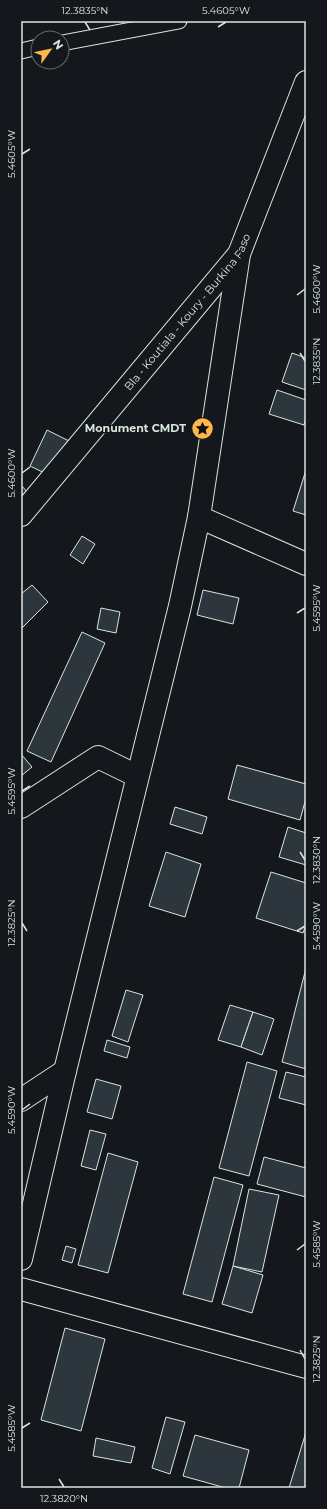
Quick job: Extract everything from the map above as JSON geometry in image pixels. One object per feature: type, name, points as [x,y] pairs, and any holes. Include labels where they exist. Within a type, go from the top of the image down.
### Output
[{"type":"street","name":"Bla - Koutiala - Koury - Burkina Faso","points":[[21,514],[238,254],[306,82]]},
{"type":"street","points":[[21,1259],[65,1070],[180,606],[199,517],[238,254]]},
{"type":"street","points":[[199,517],[306,564]]},
{"type":"street","points":[[21,807],[98,757],[137,776]]},
{"type":"street","points":[[21,1100],[65,1070]]},
{"type":"street","points":[[21,1289],[306,1367]]},
{"type":"lane","points":[[70,41],[179,21]]},
{"type":"building","points":[[292,353],[306,358],[306,390],[282,382]]},
{"type":"building","points":[[277,390],[306,400],[306,418],[304,425],[269,414]]},
{"type":"building","points":[[47,430],[73,443],[55,478],[30,466]]},
{"type":"building","points":[[306,470],[306,515],[293,511]]},
{"type":"building","points":[[21,485],[29,494],[21,500]]},
{"type":"building","points":[[82,536],[95,544],[83,564],[70,555]]},
{"type":"building","points":[[32,585],[48,602],[21,629],[21,594]]},
{"type":"building","points":[[203,590],[239,598],[233,624],[197,615]]},
{"type":"building","points":[[101,608],[120,612],[116,633],[97,629]]},
{"type":"building","points":[[82,632],[105,643],[51,762],[27,751]]},
{"type":"building","points":[[21,754],[32,767],[21,776]]},
{"type":"building","points":[[237,765],[306,784],[306,798],[300,820],[228,799]]},
{"type":"building","points":[[175,807],[207,817],[202,834],[170,824]]},
{"type":"building","points":[[288,827],[306,833],[306,865],[279,857]]},
{"type":"building","points":[[166,852],[201,864],[185,917],[149,906]]},
{"type":"building","points":[[271,872],[306,883],[306,925],[303,933],[256,918]]},
{"type":"building","points":[[306,968],[306,1069],[282,1062]]},
{"type":"building","points":[[126,990],[143,995],[128,1042],[112,1036]]},
{"type":"building","points":[[230,1005],[253,1012],[241,1047],[218,1040]]},
{"type":"building","points":[[253,1012],[274,1019],[262,1055],[241,1047]]},
{"type":"building","points":[[107,1040],[130,1047],[127,1058],[104,1051]]},
{"type":"building","points":[[247,1062],[277,1071],[249,1176],[219,1168]]},
{"type":"building","points":[[286,1072],[306,1077],[306,1105],[279,1098]]},
{"type":"building","points":[[96,1079],[121,1086],[112,1119],[87,1112]]},
{"type":"building","points":[[90,1130],[106,1134],[96,1170],[81,1166]]},
{"type":"building","points":[[108,1153],[138,1162],[108,1273],[78,1265]]},
{"type":"building","points":[[264,1157],[306,1168],[306,1197],[257,1184]]},
{"type":"building","points":[[214,1177],[243,1185],[212,1302],[183,1294]]},
{"type":"building","points":[[249,1189],[279,1195],[262,1272],[233,1266]]},
{"type":"building","points":[[66,1246],[76,1249],[72,1263],[62,1260]]},
{"type":"building","points":[[233,1266],[263,1275],[252,1313],[222,1304]]},
{"type":"building","points":[[65,1328],[105,1339],[81,1431],[41,1420]]},
{"type":"building","points":[[166,1417],[185,1422],[170,1474],[152,1468]]},
{"type":"building","points":[[306,1432],[306,1488],[289,1488]]},
{"type":"building","points":[[195,1435],[249,1450],[239,1488],[226,1488],[183,1476]]},
{"type":"building","points":[[96,1438],[135,1447],[131,1463],[93,1456]]},
{"type":"place","name":"Monument CMDT","points":[[202,428]]}]
